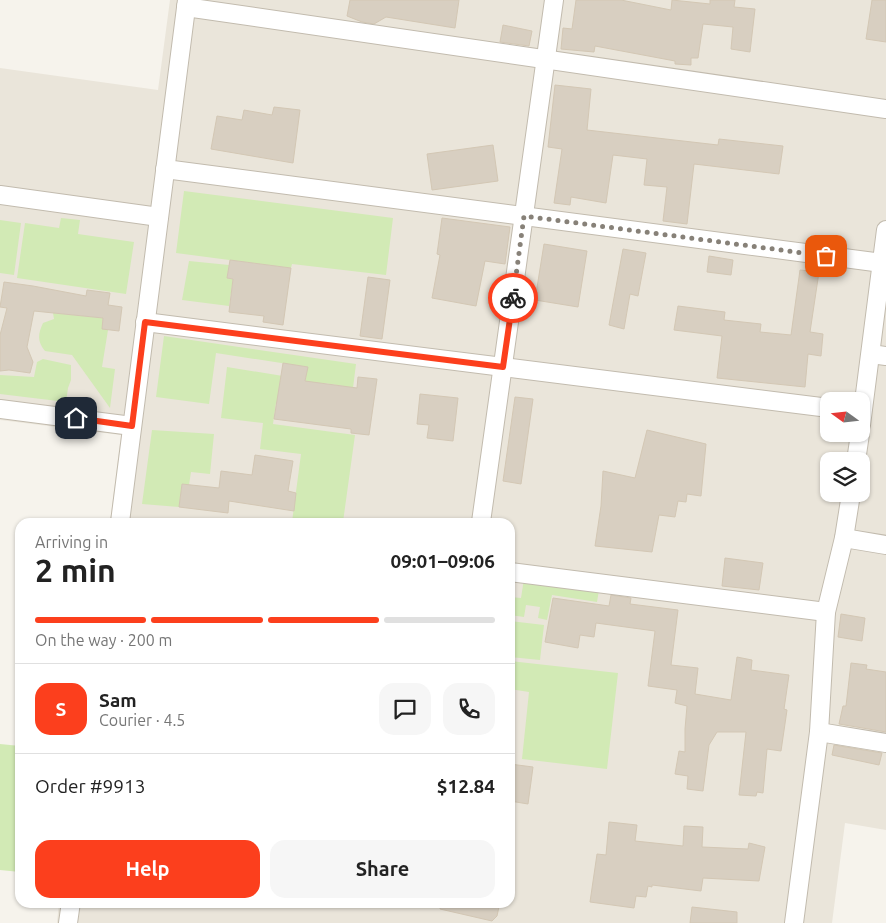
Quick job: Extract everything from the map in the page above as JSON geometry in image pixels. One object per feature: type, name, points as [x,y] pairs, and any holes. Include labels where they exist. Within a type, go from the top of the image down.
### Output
[{"type":"street","points":[[482,518],[554,0]]},
{"type":"street","points":[[121,518],[186,4],[546,60],[886,109]]},
{"type":"street","points":[[165,169],[882,263]]},
{"type":"street","points":[[0,195],[159,217]]},
{"type":"street","points":[[868,392],[878,355],[882,263],[886,230]]},
{"type":"street","points":[[145,322],[820,407]]},
{"type":"street","points":[[0,408],[132,426]]},
{"type":"street","points":[[794,923],[819,732],[826,612],[844,538],[850,502]]},
{"type":"street","points":[[844,538],[886,545]]},
{"type":"street","points":[[515,573],[826,612]]},
{"type":"street","points":[[819,732],[886,743]]},
{"type":"street","points":[[68,923],[70,908]]},
{"type":"shaded area","points":[[170,0],[886,0],[886,830],[845,823],[832,923],[57,923],[58,908],[515,908],[515,518],[111,518],[121,435],[0,420],[0,68],[158,90]]},
{"type":"green space","points":[[184,191],[393,218],[386,275],[292,264],[291,268],[176,253]]},
{"type":"green space","points":[[61,218],[80,220],[78,234],[134,242],[126,294],[17,278],[25,223],[59,228]]},
{"type":"green space","points":[[0,220],[21,223],[14,275],[0,273]]},
{"type":"green space","points":[[189,261],[229,265],[227,278],[233,279],[229,306],[182,300]]},
{"type":"green space","points":[[53,313],[103,318],[102,328],[108,330],[102,367],[115,369],[110,408],[72,355],[45,351],[42,347],[39,337],[40,331],[43,323],[54,319]]},
{"type":"green space","points":[[164,336],[356,364],[350,412],[343,386],[324,383],[305,384],[307,367],[216,353],[209,404],[156,397]]},
{"type":"green space","points":[[43,359],[71,365],[71,380],[66,402],[0,394],[0,375],[34,377],[37,362]]},
{"type":"green space","points":[[227,367],[289,377],[285,404],[276,403],[273,424],[355,435],[344,518],[293,518],[301,454],[260,449],[263,423],[221,418]]},
{"type":"green space","points":[[152,430],[214,434],[210,474],[191,472],[189,485],[182,484],[179,507],[142,504]]},
{"type":"green space","points":[[524,579],[599,590],[597,602],[552,595],[547,620],[538,618],[540,607],[526,605],[524,617],[515,616],[515,597],[521,598]]},
{"type":"green space","points":[[515,622],[544,625],[540,660],[515,658]]},
{"type":"green space","points":[[515,662],[618,673],[607,769],[522,759],[529,692],[515,690]]},
{"type":"green space","points":[[0,744],[15,746],[15,872],[0,870]]},
{"type":"building","points":[[350,0],[459,0],[455,28],[386,17],[374,24],[362,22],[347,16]]},
{"type":"building","points":[[576,0],[621,0],[671,10],[672,0],[710,4],[710,0],[735,0],[734,7],[755,9],[750,52],[731,49],[733,27],[703,24],[698,58],[691,58],[691,65],[675,64],[675,61],[595,46],[594,52],[561,49],[563,28],[572,29]]},
{"type":"building","points":[[872,0],[886,0],[886,42],[866,39]]},
{"type":"building","points":[[503,25],[532,31],[529,46],[500,42]]},
{"type":"building","points":[[555,85],[591,89],[587,130],[718,145],[719,139],[783,146],[779,174],[694,164],[687,224],[663,221],[667,187],[644,185],[647,159],[613,155],[606,203],[571,197],[570,205],[554,203],[562,149],[548,147]]},
{"type":"building","points":[[274,107],[300,110],[293,163],[211,149],[217,116],[242,120],[244,110],[272,115]]},
{"type":"building","points":[[493,145],[498,181],[432,190],[427,154]]},
{"type":"building","points":[[442,218],[510,227],[505,264],[485,261],[476,306],[432,298],[440,255],[437,254]]},
{"type":"building","points":[[544,244],[587,251],[578,307],[535,300]]},
{"type":"building","points":[[623,249],[646,253],[638,296],[630,294],[624,329],[609,325]]},
{"type":"building","points":[[709,256],[733,260],[731,275],[707,272]]},
{"type":"building","points":[[230,260],[291,268],[283,325],[263,322],[264,316],[229,312],[233,279],[227,278]]},
{"type":"building","points":[[800,270],[819,272],[810,332],[823,334],[821,356],[808,354],[805,387],[717,378],[722,336],[674,330],[678,306],[725,312],[724,320],[761,324],[760,332],[791,335]]},
{"type":"building","points":[[368,277],[390,280],[382,339],[360,336]]},
{"type":"building","points":[[4,282],[86,296],[87,290],[110,293],[108,305],[122,307],[119,331],[102,329],[103,318],[34,311],[27,347],[33,362],[30,373],[9,370],[0,371],[0,335],[7,308],[0,307]]},
{"type":"building","points":[[283,363],[308,367],[305,381],[357,388],[358,377],[377,379],[369,435],[351,433],[351,429],[274,419]]},
{"type":"building","points":[[420,394],[458,398],[453,441],[427,438],[429,425],[417,424]]},
{"type":"building","points":[[515,397],[533,399],[521,484],[503,481]]},
{"type":"building","points":[[647,430],[706,444],[701,496],[687,494],[686,502],[678,501],[675,517],[659,515],[652,552],[595,546],[601,506],[603,471],[635,478]]},
{"type":"building","points":[[255,455],[293,461],[288,491],[296,493],[294,511],[229,501],[228,513],[179,507],[182,484],[219,488],[221,471],[252,475]]},
{"type":"building","points":[[725,558],[763,563],[759,590],[722,586]]},
{"type":"building","points":[[611,595],[631,598],[630,604],[678,610],[671,665],[698,668],[695,694],[731,700],[737,657],[752,660],[751,670],[789,675],[784,709],[787,710],[781,751],[767,749],[763,793],[757,792],[756,796],[739,795],[746,732],[717,732],[709,745],[703,791],[687,789],[688,776],[675,774],[679,751],[685,752],[687,706],[675,703],[677,690],[648,686],[655,631],[596,623],[594,637],[580,635],[578,648],[545,642],[553,598],[609,606]]},
{"type":"building","points":[[841,614],[865,618],[862,641],[838,637]]},
{"type":"building","points":[[851,663],[867,665],[866,669],[886,672],[886,732],[839,724],[843,706],[846,706]]},
{"type":"building","points":[[834,745],[882,753],[879,765],[832,755]]},
{"type":"building","points":[[515,765],[533,767],[528,804],[515,802]]},
{"type":"building","points":[[609,822],[637,825],[635,841],[683,846],[684,826],[703,827],[702,847],[748,849],[749,843],[765,847],[759,881],[703,878],[701,891],[652,885],[652,887],[648,886],[646,897],[636,896],[634,908],[590,902],[597,854],[606,855]]},
{"type":"building","points":[[692,907],[737,912],[737,923],[690,923]]},
{"type":"building","points":[[499,908],[497,916],[492,921],[440,909]]},
{"type":"way so far","points":[[513,298],[524,216],[826,256]]},
{"type":"route","points":[[76,418],[132,426],[145,322],[503,367],[513,298]]}]
